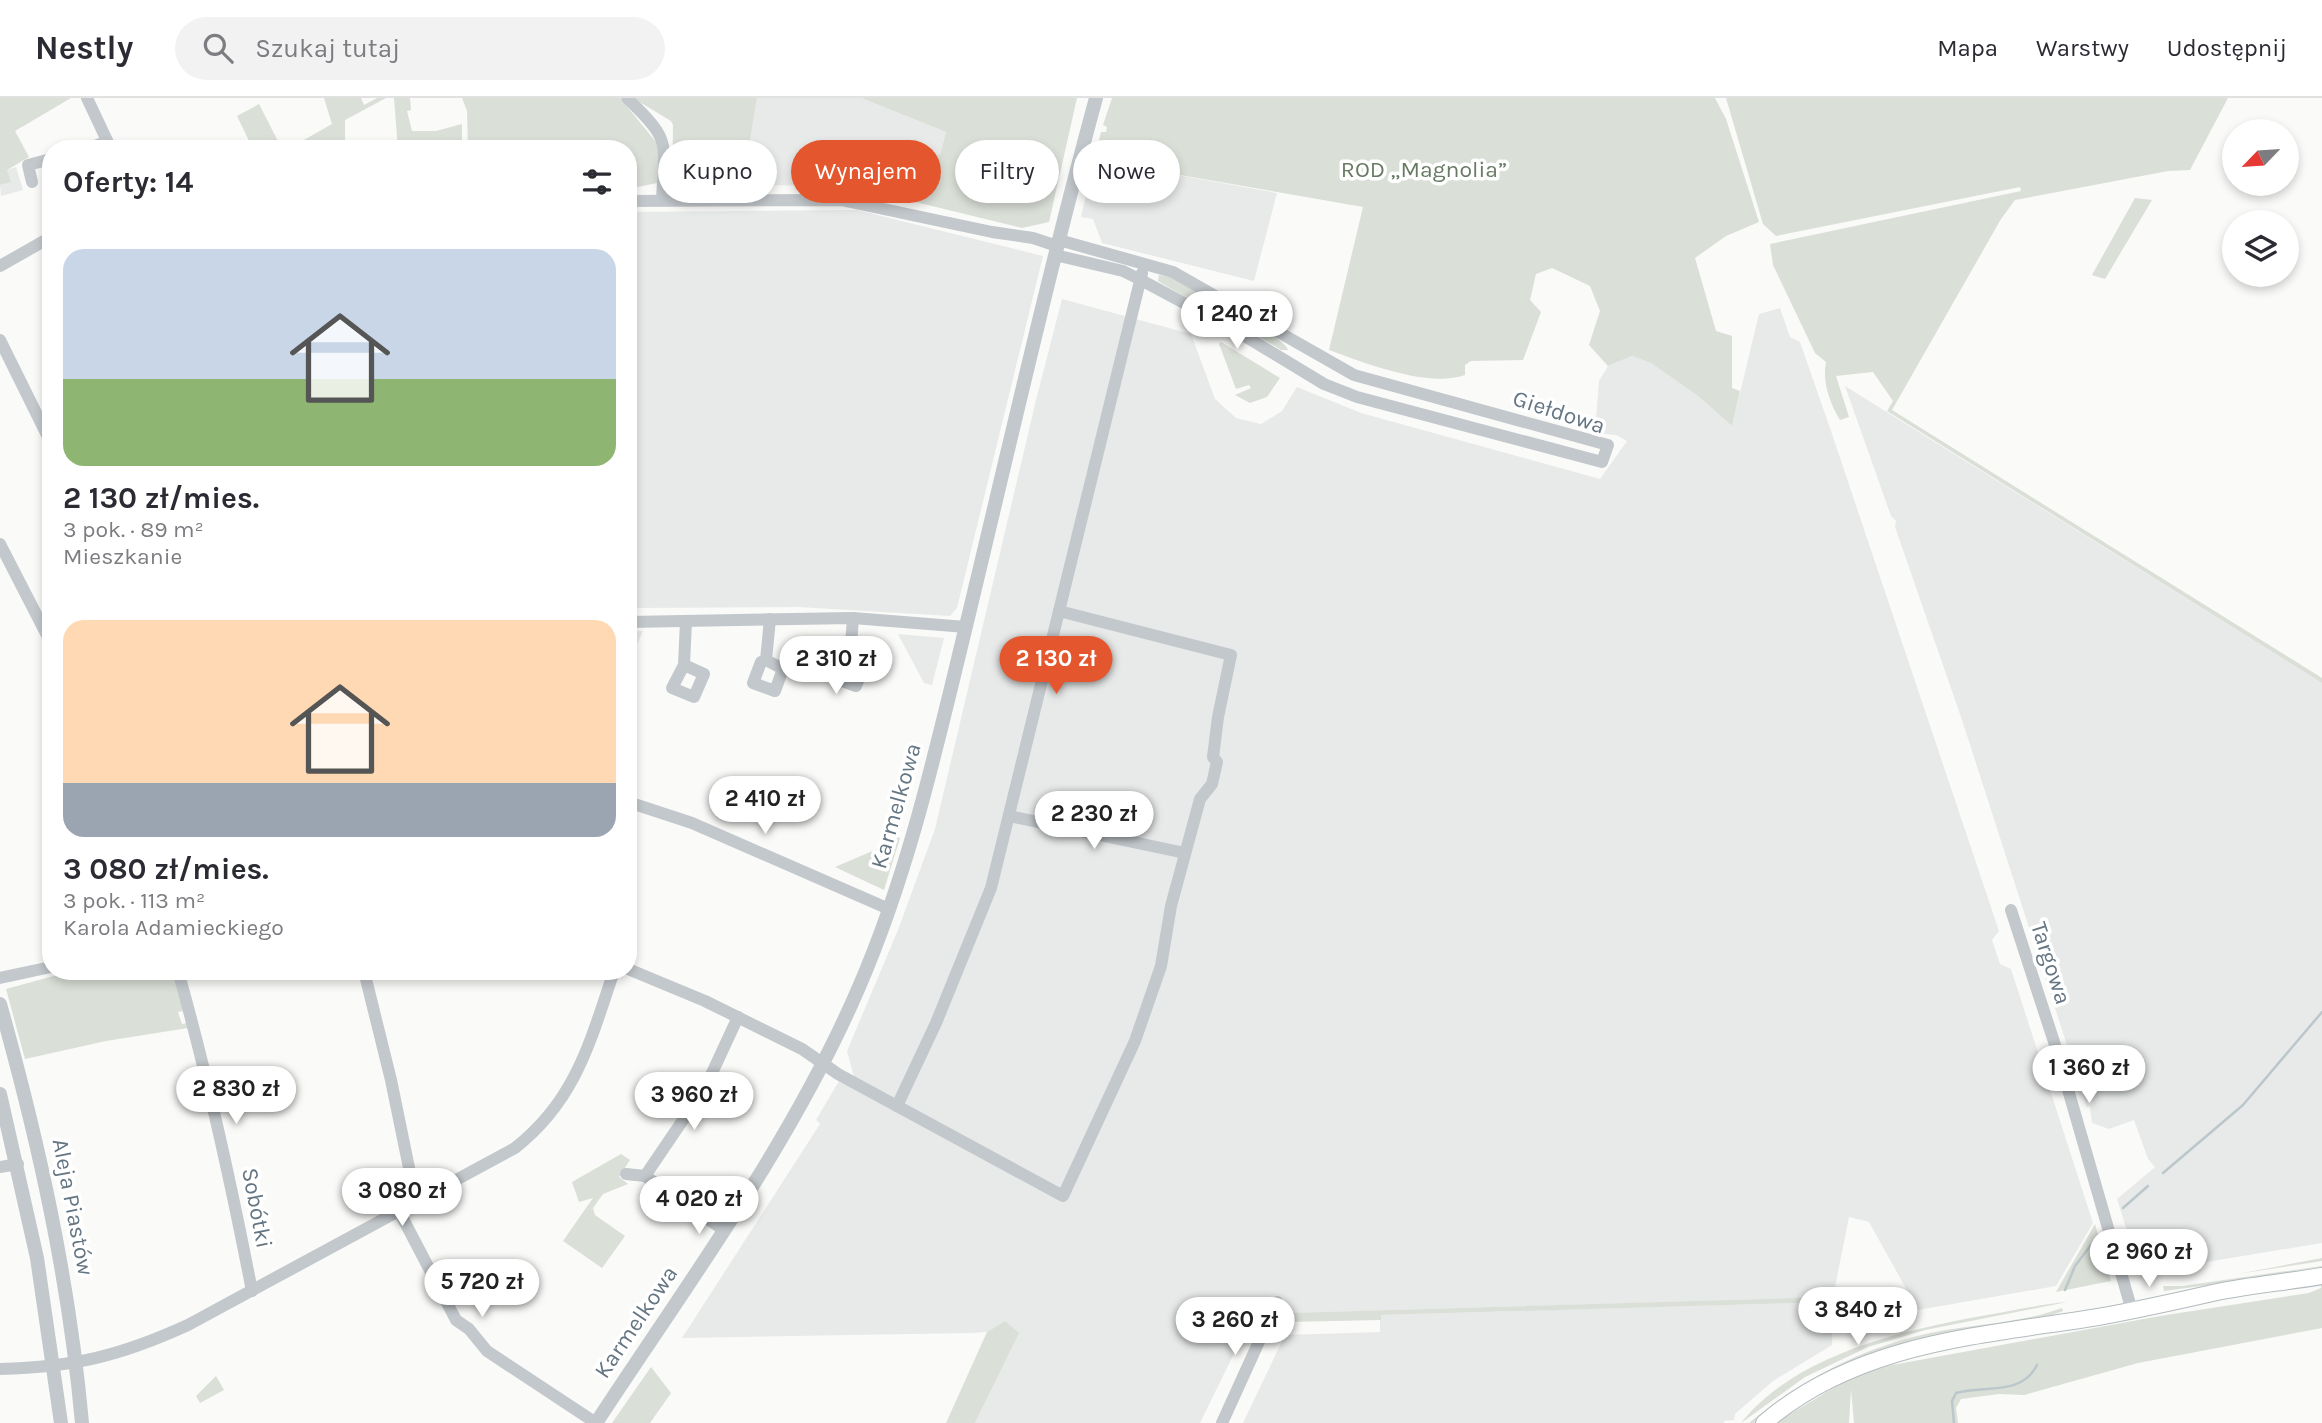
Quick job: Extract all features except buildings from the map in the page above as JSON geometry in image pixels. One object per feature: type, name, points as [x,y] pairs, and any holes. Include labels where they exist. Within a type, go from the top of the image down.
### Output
[{"type":"main road","points":[[1764,1423],[1829,1380],[1902,1351],[1980,1334],[2132,1311],[2217,1292],[2322,1276]]},
{"type":"street","points":[[87,98],[107,140]]},
{"type":"street","points":[[627,98],[647,114],[663,140]]},
{"type":"street","name":"Karmelkowa","points":[[596,1423],[769,1160],[824,1063],[859,987],[889,909],[932,769],[1057,247],[1096,98]]},
{"type":"street","points":[[32,182],[28,165],[42,161]]},
{"type":"street","points":[[637,201],[658,200]]},
{"type":"street","points":[[777,200],[841,200],[1033,238],[1057,247]]},
{"type":"street","points":[[0,266],[42,242]]},
{"type":"street","name":"Giełdowa","points":[[1057,247],[1144,263],[1197,283],[1305,349],[1354,375],[1608,445],[1602,462],[1357,397],[1324,384],[1238,332],[1141,280],[1057,247]]},
{"type":"street","points":[[897,1106],[971,943],[990,888],[1144,263]]},
{"type":"street","points":[[0,340],[42,425]]},
{"type":"street","points":[[1293,367],[1305,349]]},
{"type":"street","points":[[1451,422],[1456,404]]},
{"type":"street","points":[[1490,432],[1495,414]]},
{"type":"street","points":[[0,544],[42,615]]},
{"type":"street","points":[[637,973],[737,1017],[1063,1196],[1135,1041],[1161,966],[1171,906],[1185,853],[1200,799],[1212,784],[1217,762],[1213,757],[1218,717],[1231,654],[1059,611]]},
{"type":"street","points":[[637,622],[853,618],[966,627]]},
{"type":"street","points":[[850,659],[853,618]]},
{"type":"street","points":[[766,660],[770,619]]},
{"type":"street","points":[[684,665],[686,621]]},
{"type":"street","points":[[637,805],[703,827],[889,909]]},
{"type":"street","points":[[1009,816],[1185,853]]},
{"type":"street","name":"Targowa","points":[[2011,910],[2054,1041],[2132,1311]]},
{"type":"street","points":[[0,978],[42,969]]},
{"type":"street","name":"Sobótki","points":[[180,980],[227,1161],[252,1291]]},
{"type":"street","points":[[366,980],[391,1080],[416,1202]]},
{"type":"street","points":[[0,1369],[77,1364],[150,1342],[252,1291],[515,1148],[544,1124],[575,1081],[611,980]]},
{"type":"street","name":"Aleja Piastów","points":[[0,1004],[47,1183],[77,1364],[82,1423]]},
{"type":"street","points":[[645,1176],[706,1086],[737,1017]]},
{"type":"street","name":"Aleja Piastów","points":[[0,1094],[18,1164],[55,1367],[61,1423]]},
{"type":"street","points":[[0,1167],[18,1164]]},
{"type":"street","points":[[626,1174],[645,1176],[724,1230]]},
{"type":"street","points":[[399,1211],[456,1320],[469,1329],[487,1351],[596,1423]]},
{"type":"street","points":[[1222,1423],[1269,1326],[1277,1302]]},
{"type":"shaded area","points":[[757,98],[861,98],[946,132],[941,151],[941,140],[791,140],[791,185],[777,185],[777,140],[750,140]]},
{"type":"shaded area","points":[[16,167],[23,190],[1,196],[0,185],[10,182],[7,170]]},
{"type":"shaded area","points":[[1180,176],[1277,193],[1254,281],[1102,243],[1093,219],[1081,217],[1084,203],[1180,203]]},
{"type":"shaded area","points":[[857,210],[1043,256],[957,608],[950,616],[798,607],[637,608],[637,212]]},
{"type":"shaded area","points":[[1062,299],[1191,334],[1215,399],[1236,418],[1261,424],[1282,411],[1297,387],[1361,413],[1600,479],[1627,441],[1616,435],[1595,433],[1599,381],[1608,366],[1632,356],[1651,363],[1698,396],[1732,426],[1759,314],[1780,308],[1790,337],[1800,342],[1831,431],[1999,931],[1992,940],[2000,964],[2011,969],[2093,1223],[2056,1286],[1918,1310],[1869,1222],[1849,1217],[1833,1297],[1224,1315],[1247,1327],[1200,1423],[975,1423],[1018,1334],[1005,1321],[987,1332],[972,1333],[682,1338],[820,1124],[816,1120],[839,1081],[854,1077],[847,1051],[898,930],[935,829]]},
{"type":"shaded area","points":[[1845,386],[2322,683],[2322,1243],[2146,1272],[2138,1266],[2117,1199],[2155,1167],[2148,1159],[2134,1120],[2109,1129],[2092,1123],[2090,1107],[2087,1107],[1962,720],[1895,527],[1896,521],[1891,516]]},
{"type":"shaded area","points":[[637,631],[643,631],[637,645]]},
{"type":"shaded area","points":[[898,634],[944,638],[932,685],[924,683]]},
{"type":"shaded area","points":[[1833,1302],[1832,1345],[1773,1381],[1735,1414],[1734,1420],[1723,1421],[1725,1423],[1243,1423],[1285,1335],[1380,1332],[1380,1315]]},
{"type":"green space","points":[[0,98],[71,98],[15,131],[29,157],[7,170],[11,182],[0,185]]},
{"type":"green space","points":[[324,98],[361,98],[364,105],[377,98],[386,98],[345,120],[345,140],[304,140],[332,124]]},
{"type":"green space","points":[[394,98],[410,98],[411,110],[407,111],[412,131],[436,131],[462,124],[462,140],[397,140]]},
{"type":"green space","points":[[462,98],[620,98],[656,142],[657,183],[637,187],[637,140],[468,140],[467,111]]},
{"type":"green space","points":[[633,98],[757,98],[750,140],[673,140],[671,121]]},
{"type":"green space","points":[[861,98],[1077,98],[1059,178],[1059,140],[955,140],[955,203],[1053,203],[1049,222],[1022,228],[920,203],[941,203],[941,151],[946,132]]},
{"type":"green space","name":"ROD „Magnolia”","points":[[1112,98],[1715,98],[1726,119],[1759,222],[1726,236],[1695,258],[1716,331],[1732,336],[1732,388],[1740,391],[1732,426],[1698,396],[1651,363],[1632,356],[1608,366],[1589,345],[1600,311],[1590,286],[1552,268],[1536,274],[1530,300],[1541,312],[1523,360],[1471,361],[1465,365],[1465,375],[1433,378],[1396,372],[1329,350],[1363,207],[1180,175],[1180,140],[1099,140],[1101,132],[1106,132],[1107,127],[1103,125]]},
{"type":"green space","points":[[1726,98],[2228,98],[2190,170],[2168,171],[2015,200],[2001,219],[1892,410],[2322,678],[2322,683],[1887,411],[1893,401],[1873,372],[1836,376],[1849,417],[1840,420],[1828,392],[1826,362],[1815,353],[1773,265],[1770,244],[2021,191],[2020,187],[1776,236],[1763,224]]},
{"type":"green space","points":[[259,104],[277,140],[249,140],[237,116]]},
{"type":"green space","points":[[2135,198],[2152,200],[2105,279],[2092,275]]},
{"type":"green space","points":[[1159,275],[1171,277],[1235,312],[1271,334],[1288,350],[1281,350],[1173,290],[1158,281]]},
{"type":"green space","points":[[1221,342],[1280,378],[1267,397],[1250,403],[1235,395],[1251,388],[1249,385],[1236,389],[1219,344]]},
{"type":"green space","points":[[886,834],[900,838],[884,890],[835,867],[882,847]]},
{"type":"green space","points":[[42,979],[174,980],[183,1011],[178,1012],[182,1024],[187,1023],[188,1028],[106,1041],[25,1059],[6,989]]},
{"type":"green space","points":[[621,1154],[630,1160],[619,1177],[628,1184],[603,1194],[593,1208],[595,1215],[625,1236],[602,1268],[563,1241],[593,1198],[579,1202],[572,1182]]},
{"type":"green space","points":[[2095,1224],[2111,1281],[2056,1292]]},
{"type":"green space","points":[[2322,1258],[2322,1261],[2238,1274]]},
{"type":"green space","points":[[2322,1266],[2322,1270],[2164,1291],[2163,1286],[2182,1286]]},
{"type":"green space","points":[[2321,1283],[2322,1328],[2138,1363],[2024,1395],[1999,1394],[1961,1399],[1956,1408],[1958,1423],[1854,1423],[1851,1389],[1849,1423],[1775,1423],[1850,1378],[1887,1366],[2160,1316],[2309,1293],[2321,1288]]},
{"type":"green space","points":[[1833,1297],[1833,1302],[1381,1315],[1381,1320],[1286,1322],[1290,1313]]},
{"type":"green space","points":[[2067,1302],[1925,1330],[1868,1347],[1805,1377],[1741,1423],[1765,1399],[1792,1378],[1823,1361],[1856,1348],[1926,1327]]},
{"type":"green space","points":[[2062,1308],[2063,1311],[2049,1316],[1947,1334],[1778,1404],[1754,1423],[1749,1423],[1814,1378],[1884,1346],[1935,1332],[2015,1320]]},
{"type":"green space","points":[[1005,1321],[1019,1333],[975,1423],[946,1423],[987,1332]]},
{"type":"green space","points":[[651,1367],[671,1393],[650,1423],[612,1423]]},
{"type":"green space","points":[[216,1376],[224,1390],[200,1403],[196,1396]]},
{"type":"waterway","points":[[2163,1173],[2243,1105],[2322,1012]]},
{"type":"waterway","points":[[2123,1208],[2148,1186]]},
{"type":"waterway","points":[[2065,1290],[2075,1266],[2094,1241]]},
{"type":"waterway","points":[[1954,1423],[1952,1401],[1956,1393],[2012,1385],[2030,1375],[2037,1365]]}]
